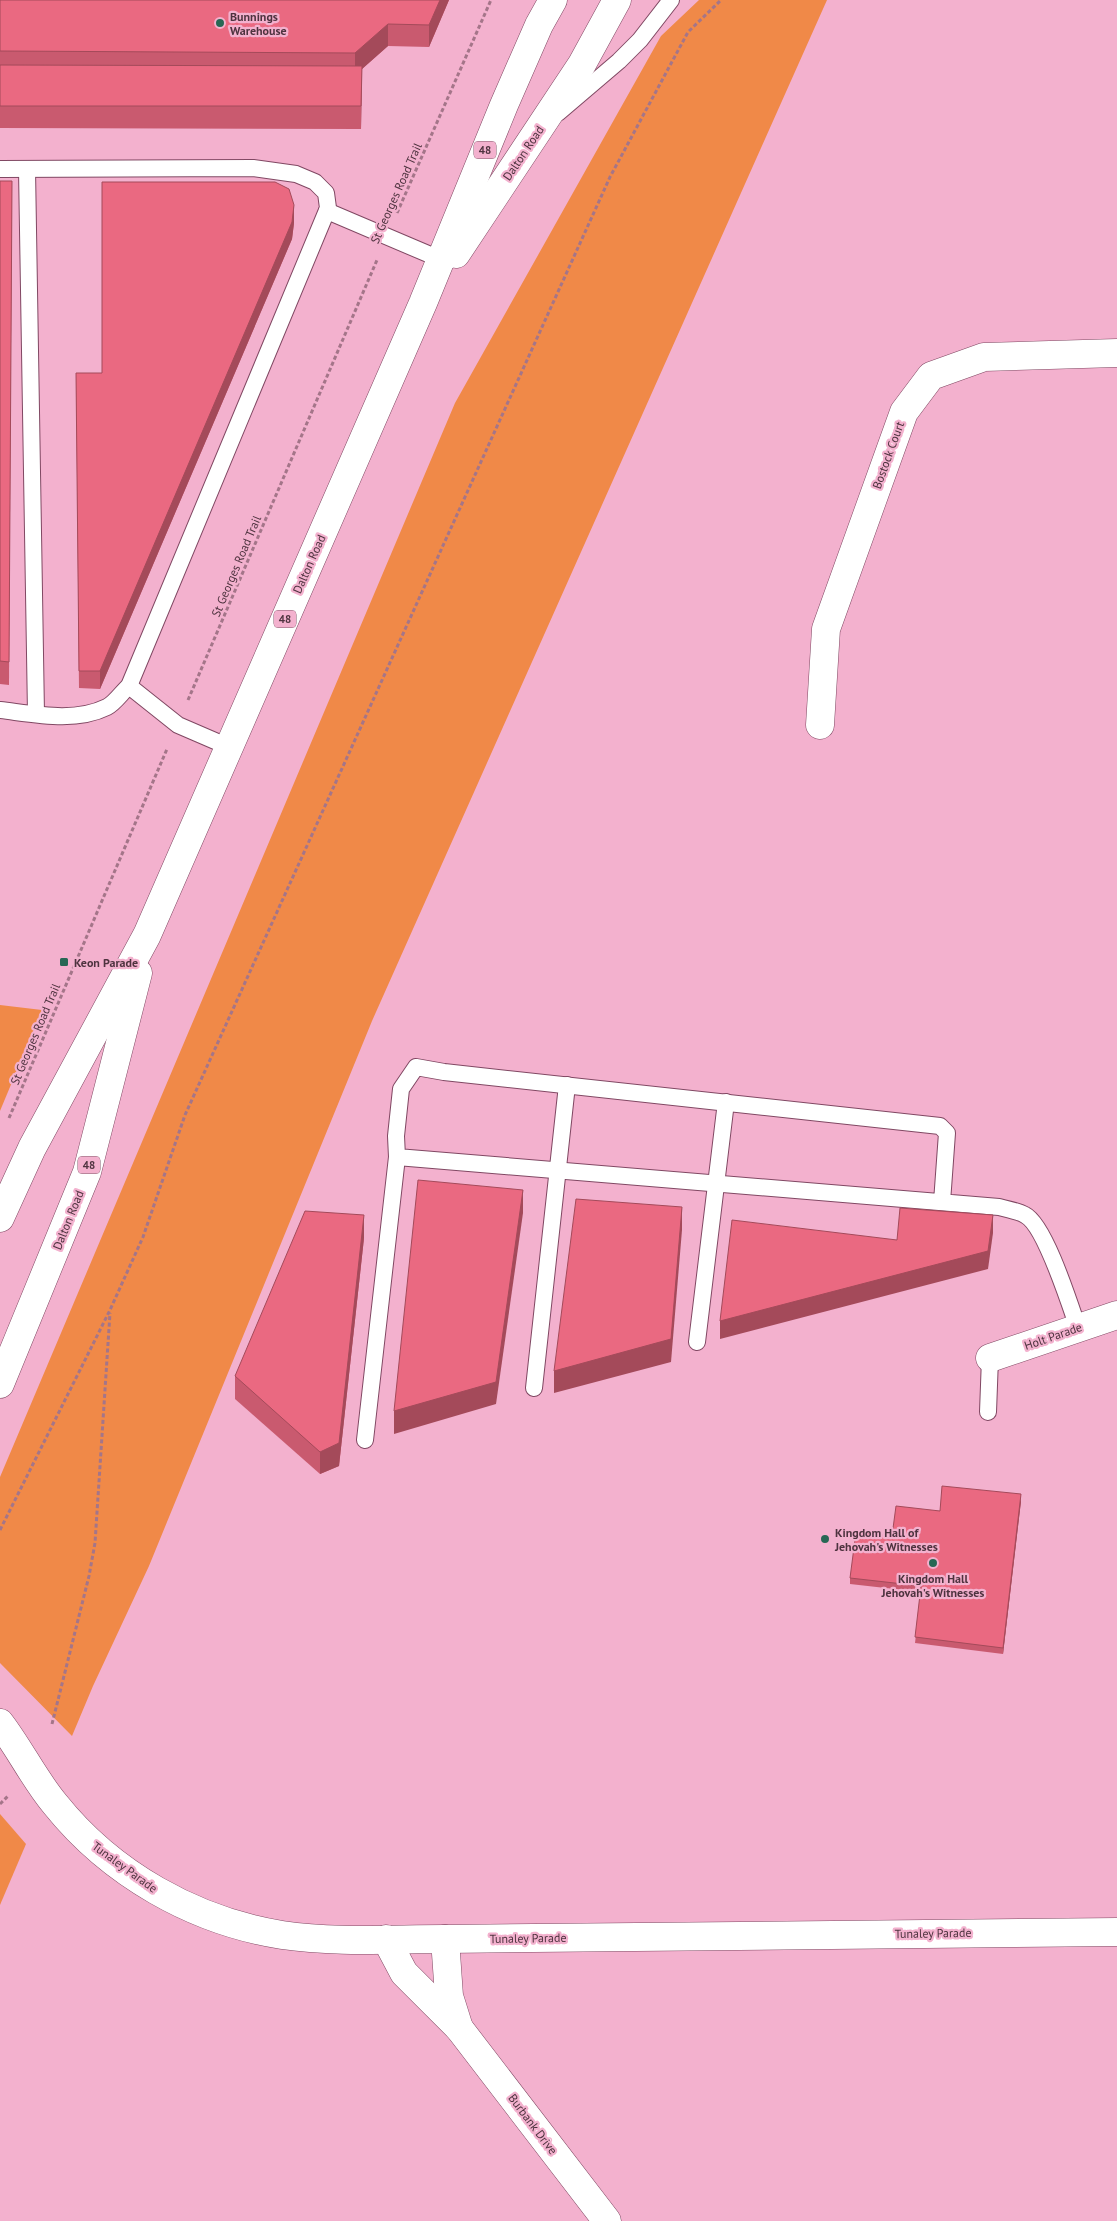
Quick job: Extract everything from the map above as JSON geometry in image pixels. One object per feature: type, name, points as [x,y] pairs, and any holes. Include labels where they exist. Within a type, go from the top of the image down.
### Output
[{"type":"street","name":"Dalton Road","points":[[0,1218],[32,1148],[147,935],[423,304],[445,261],[504,105],[539,25],[554,0]]},
{"type":"street","name":"Dalton Road","points":[[445,261],[539,129],[582,64],[617,0]]},
{"type":"street","name":"Bostock Court","points":[[820,725],[826,629],[904,412],[930,376],[984,357],[1117,353]]},
{"type":"street","name":"Dalton Road","points":[[0,1384],[88,1172],[147,935]]},
{"type":"street","name":"Holt Parade","points":[[990,1358],[1117,1314]]},
{"type":"street","name":"Tunaley Parade","points":[[5,1732],[55,1804],[90,1842],[109,1859],[159,1892],[212,1916],[260,1930],[308,1938],[386,1939],[1117,1932]]},
{"type":"street","name":"Burbank Drive","points":[[386,1939],[404,1973],[460,2028],[607,2221]]},
{"type":"street","name":"Burbank Drive","points":[[445,1939],[450,1996],[460,2028]]},
{"type":"lane","points":[[539,129],[619,61],[640,40],[671,0]]},
{"type":"lane","points":[[27,168],[36,714]]},
{"type":"lane","points":[[0,169],[253,168],[296,174],[315,182],[326,193],[327,210],[129,686],[108,707],[77,716],[0,710]]},
{"type":"lane","points":[[327,210],[445,261]]},
{"type":"lane","points":[[129,686],[178,726],[229,747]]},
{"type":"lane","points":[[365,1440],[398,1157],[396,1136],[401,1089],[416,1067],[444,1072],[940,1126],[947,1133],[942,1202]]},
{"type":"lane","points":[[534,1388],[556,1170],[567,1084]]},
{"type":"lane","points":[[696,1342],[726,1102]]},
{"type":"lane","points":[[398,1157],[999,1207],[1026,1215],[1035,1223],[1051,1254],[1078,1328]]},
{"type":"lane","points":[[988,1412],[990,1358]]},
{"type":"path","name":"St Georges Road Trail","points":[[8,1121],[387,236],[492,0]]},
{"type":"path","points":[[0,1530],[110,1310],[151,1217],[185,1115],[610,177],[688,32],[721,0]]},
{"type":"path","points":[[52,1724],[90,1576],[94,1543],[110,1310]]},
{"type":"shaded area","points":[[699,0],[827,0],[372,1021],[149,1566],[93,1686],[72,1736],[0,1663],[0,1477],[455,403],[661,36]]},
{"type":"shaded area","points":[[0,1005],[42,1010],[0,1111]]},
{"type":"shaded area","points":[[0,1814],[26,1844],[0,1905]]},
{"type":"building","name":"Bunnings Warehouse","points":[[0,0],[440,0],[429,25],[388,24],[355,53],[0,51]]},
{"type":"building","points":[[0,65],[362,66],[361,106],[0,106]]},
{"type":"building","points":[[0,181],[12,181],[9,662],[0,661]]},
{"type":"building","points":[[102,182],[275,182],[289,189],[294,205],[292,222],[100,671],[79,671],[76,373],[102,373]]},
{"type":"building","points":[[418,1180],[523,1190],[496,1382],[394,1411]]},
{"type":"building","points":[[576,1199],[682,1207],[671,1339],[554,1371]]},
{"type":"building","points":[[900,1208],[993,1215],[988,1251],[720,1321],[732,1220],[897,1240]]},
{"type":"building","points":[[305,1211],[364,1215],[339,1443],[320,1452],[235,1376]]},
{"type":"building","name":"Kingdom Hall Jehovah's Witnesses","points":[[942,1486],[1021,1494],[1003,1648],[915,1637],[921,1586],[850,1578],[856,1532],[892,1536],[896,1506],[940,1511]]},
{"type":"place","name":"Bunnings Warehouse","points":[[220,23]]},
{"type":"place","name":"Keon Parade","points":[[64,962]]},
{"type":"place","name":"Kingdom Hall of Jehovah's Witnesses","points":[[825,1539]]},
{"type":"place","name":"Kingdom Hall Jehovah's Witnesses","points":[[933,1563]]}]
